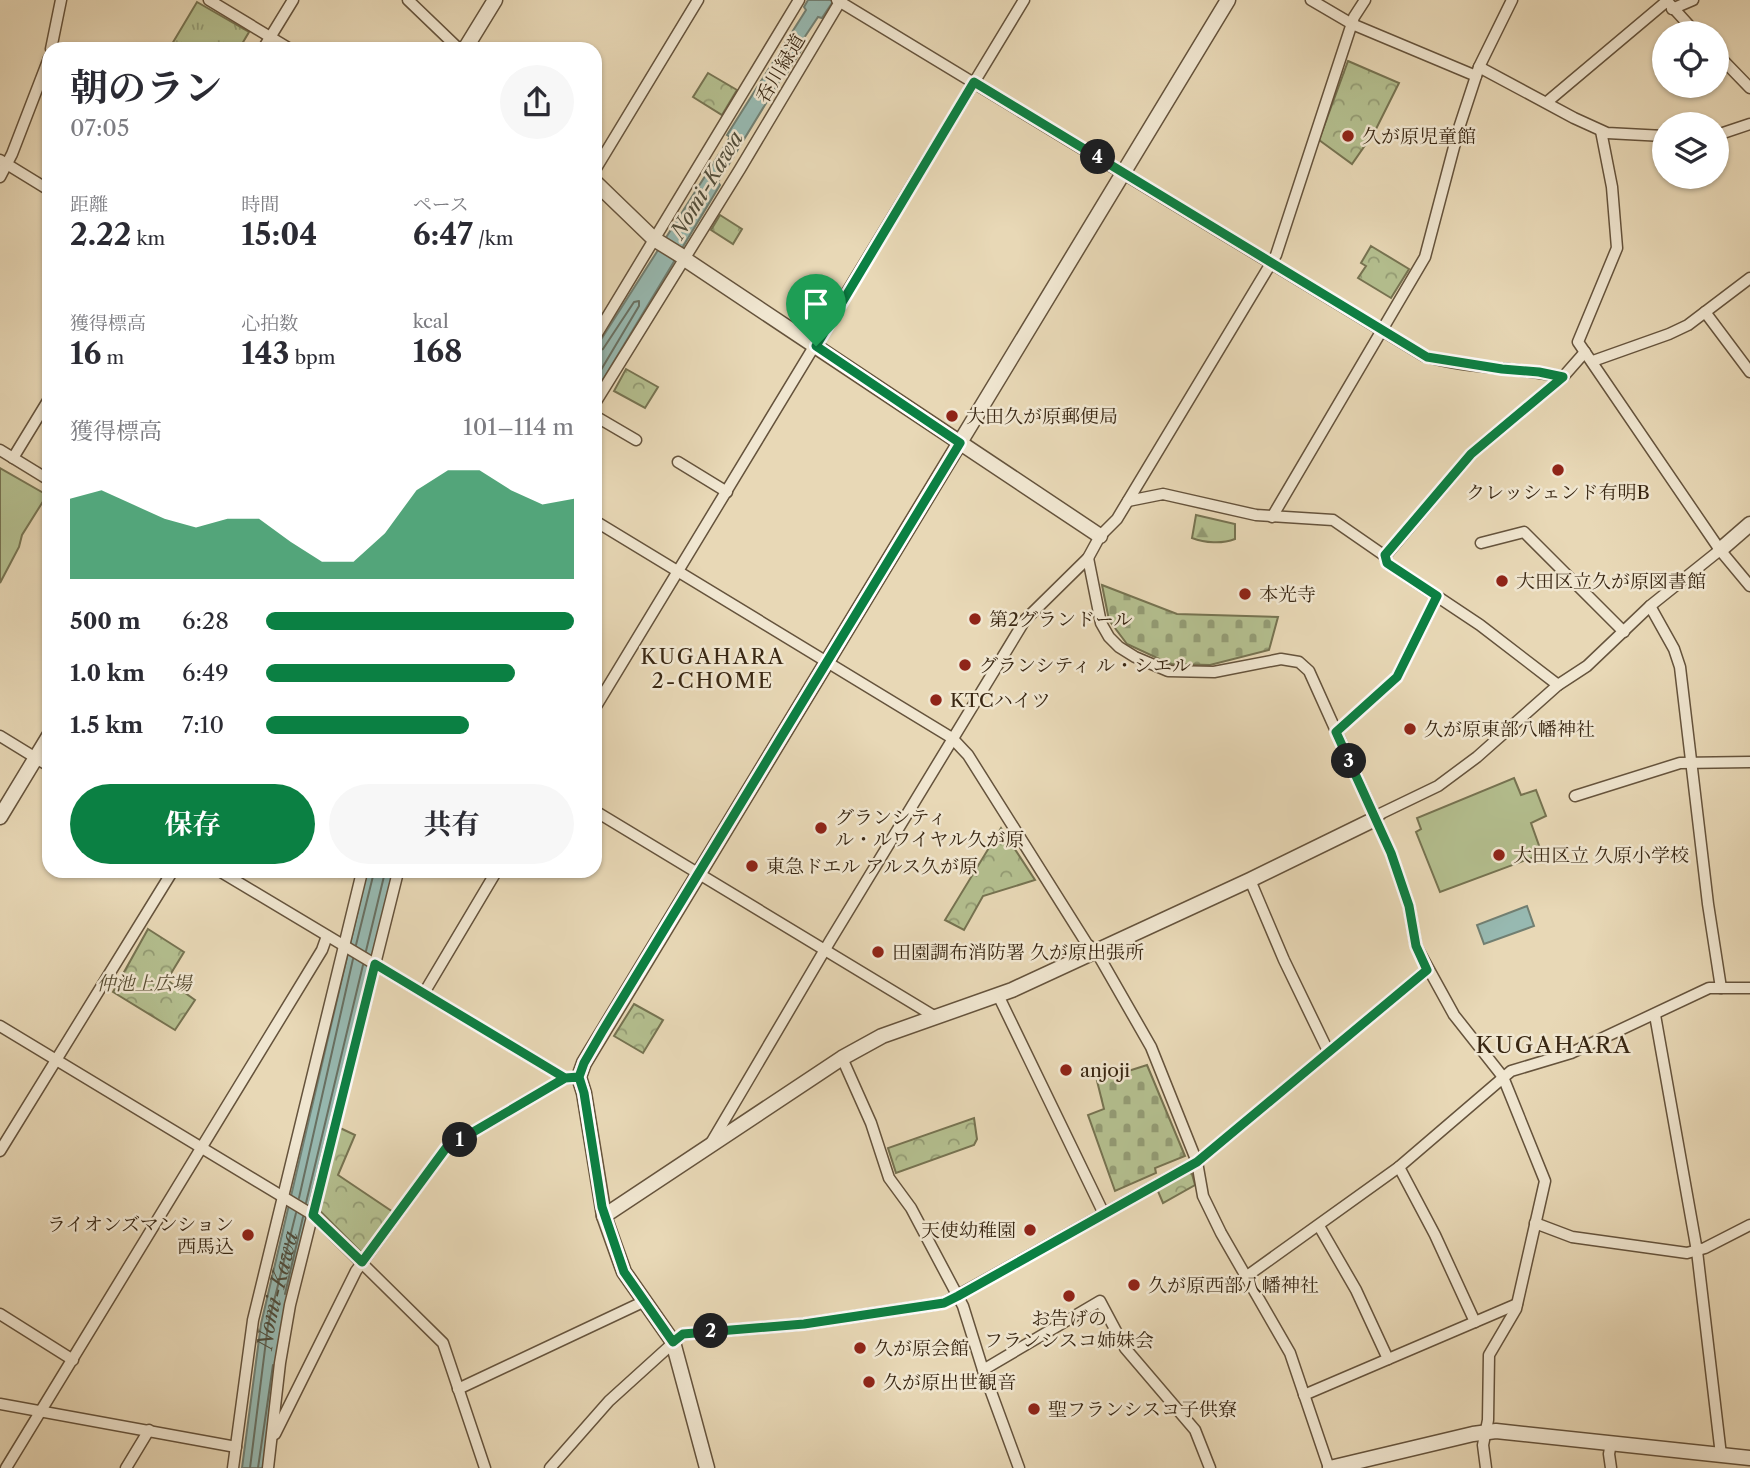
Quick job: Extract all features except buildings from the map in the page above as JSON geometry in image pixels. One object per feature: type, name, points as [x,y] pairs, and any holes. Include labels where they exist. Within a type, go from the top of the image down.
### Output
[{"type":"street","points":[[52,42],[61,0]]},
{"type":"street","points":[[209,0],[278,42]]},
{"type":"street","points":[[267,42],[293,0]]},
{"type":"street","points":[[408,0],[452,42]]},
{"type":"street","points":[[469,42],[495,0]]},
{"type":"street","points":[[602,158],[698,0]]},
{"type":"street","points":[[602,326],[657,240],[799,0]]},
{"type":"street","points":[[602,696],[1024,0]]},
{"type":"street","points":[[271,1442],[362,1262],[446,1148],[572,1077],[584,1063],[1228,0]]},
{"type":"street","points":[[1311,0],[1352,24],[1478,72],[1547,102],[1601,131],[1652,135]]},
{"type":"street","points":[[710,1145],[825,949],[1025,620],[1088,558],[1100,536],[1117,519],[1272,263],[1352,24],[1365,0]]},
{"type":"street","points":[[1272,517],[1425,257],[1459,128],[1478,72],[1512,0]]},
{"type":"street","points":[[1547,102],[1668,3],[1693,0]]},
{"type":"street","points":[[840,1],[1427,357],[1563,377]]},
{"type":"street","name":"呑川緑道","points":[[602,391],[682,256],[740,169],[840,1]]},
{"type":"street","points":[[1668,3],[1685,21]]},
{"type":"street","points":[[1729,66],[1750,88]]},
{"type":"street","points":[[0,177],[42,74]]},
{"type":"street","points":[[1729,131],[1750,124]]},
{"type":"street","points":[[1601,131],[1612,187],[1617,248],[1578,342],[1720,550],[1750,586]]},
{"type":"street","points":[[4,162],[42,186]]},
{"type":"street","points":[[602,189],[657,240],[1100,536]]},
{"type":"street","points":[[1593,361],[1688,325],[1750,278]]},
{"type":"street","points":[[1705,312],[1750,372]]},
{"type":"street","points":[[1385,555],[1471,454],[1563,377],[1585,352]]},
{"type":"street","points":[[13,458],[42,410]]},
{"type":"street","points":[[602,420],[636,440]]},
{"type":"street","points":[[0,450],[42,476]]},
{"type":"street","points":[[678,462],[727,492]]},
{"type":"street","points":[[1128,501],[1163,494],[1248,514],[1333,520],[1385,555],[1387,563],[1480,625],[1558,685]]},
{"type":"street","points":[[604,1216],[842,1058],[882,1036],[998,995],[1096,951],[1250,880],[1438,786],[1477,757],[1558,685],[1587,666],[1650,606],[1750,524]]},
{"type":"street","points":[[602,525],[952,738],[968,755],[1087,944],[1096,951],[1151,1047],[1197,1162],[1203,1196],[1221,1233],[1290,1353],[1330,1468],[1486,1431],[1750,1458]]},
{"type":"street","points":[[1481,543],[1524,532],[1623,632]]},
{"type":"street","points":[[1088,558],[1101,623],[1109,637],[1135,657],[1168,671],[1214,672],[1281,659],[1299,662],[1309,671],[1391,853],[1409,906],[1416,946],[1427,970],[1454,1015],[1503,1077],[1545,1181],[1517,1304],[1489,1355],[1483,1445],[1486,1468]]},
{"type":"street","points":[[1336,732],[1397,677],[1437,596]]},
{"type":"street","points":[[1650,606],[1674,649],[1680,667],[1721,988]]},
{"type":"street","points":[[0,736],[42,762]]},
{"type":"street","points":[[0,817],[42,748]]},
{"type":"street","points":[[1575,796],[1680,763],[1691,765],[1750,762]]},
{"type":"street","points":[[602,815],[934,1016]]},
{"type":"street","points":[[0,1152],[168,878]]},
{"type":"street","points":[[231,878],[572,1077],[584,1093],[604,1216],[624,1272],[673,1342],[707,1468]]},
{"type":"street","points":[[233,1468],[253,1320],[361,878]]},
{"type":"street","points":[[268,1468],[280,1363],[290,1305],[373,963],[396,878]]},
{"type":"street","points":[[424,993],[492,878]]},
{"type":"street","points":[[1250,880],[1284,960],[1328,1051]]},
{"type":"street","points":[[6,1468],[322,950],[327,936]]},
{"type":"street","points":[[550,1468],[609,1401],[683,1334],[804,1324],[944,1303],[1197,1162],[1427,970]]},
{"type":"street","points":[[1247,1276],[1399,1167],[1511,1071],[1572,1053],[1709,988],[1750,988]]},
{"type":"street","points":[[998,995],[1104,1213]]},
{"type":"street","points":[[1655,1015],[1697,1251],[1721,1455]]},
{"type":"street","points":[[0,1026],[312,1214],[443,1343],[485,1468]]},
{"type":"street","points":[[842,1058],[872,1123],[889,1178],[911,1208],[963,1306],[1019,1468]]},
{"type":"street","points":[[1399,1167],[1435,1235],[1475,1322]]},
{"type":"street","points":[[1535,1223],[1572,1237],[1687,1253],[1697,1251],[1750,1225]]},
{"type":"street","points":[[1319,1226],[1356,1290],[1388,1359]]},
{"type":"street","points":[[458,1390],[645,1301]]},
{"type":"street","points":[[983,1370],[1100,1301],[1125,1348],[1195,1430],[1210,1468]]},
{"type":"street","points":[[1304,1395],[1517,1304]]},
{"type":"street","points":[[0,1314],[73,1360]]},
{"type":"street","points":[[0,1404],[236,1447]]},
{"type":"street","points":[[126,1468],[149,1430]]},
{"type":"street","points":[[1611,1443],[1611,1468]]},
{"type":"green space","points":[[197,2],[249,32],[243,42],[173,42]]},
{"type":"green space","points":[[1348,61],[1399,83],[1375,131],[1352,164],[1319,140]]},
{"type":"green space","points":[[708,73],[737,90],[722,115],[693,97]]},
{"type":"green space","points":[[720,215],[742,229],[733,244],[711,230]]},
{"type":"green space","points":[[1371,246],[1409,269],[1391,298],[1358,278],[1366,266],[1361,263]]},
{"type":"green space","points":[[626,369],[658,387],[645,408],[614,391]]},
{"type":"green space","points":[[0,468],[42,492],[42,503],[22,535],[19,547],[0,583]]},
{"type":"green space","points":[[1196,515],[1235,524],[1235,539],[1214,542],[1192,538]]},
{"type":"green space","points":[[1102,585],[1177,614],[1278,617],[1269,650],[1210,665],[1170,664],[1127,644],[1109,620]]},
{"type":"green space","points":[[1514,778],[1521,795],[1536,790],[1546,816],[1531,823],[1542,854],[1440,892],[1416,832],[1421,829],[1417,818]]},
{"type":"green space","points":[[1001,828],[1035,880],[983,896],[964,930],[945,920]]},
{"type":"green space","name":"仲池上広場","points":[[148,929],[184,952],[167,980],[195,1000],[175,1030],[113,992]]},
{"type":"green space","points":[[634,1004],[663,1020],[643,1053],[614,1036]]},
{"type":"green space","points":[[1147,1065],[1185,1156],[1155,1168],[1156,1173],[1115,1191],[1088,1115],[1104,1109],[1097,1081]]},
{"type":"green space","points":[[974,1118],[977,1139],[974,1145],[896,1173],[888,1148]]},
{"type":"green space","points":[[338,1127],[355,1135],[338,1175],[393,1212],[362,1253],[317,1208]]},
{"type":"green space","points":[[1188,1172],[1192,1174],[1195,1185],[1163,1203],[1157,1189]]},
{"type":"water","name":"Nomi-Kawa","points":[[808,0],[834,0],[822,18],[818,17],[800,44],[802,49],[718,182],[720,185],[602,381],[602,338],[730,137],[727,135],[806,10],[804,7]]},
{"type":"water","name":"Nomi-Kawa","points":[[366,878],[392,878],[311,1213],[264,1468],[242,1468],[261,1324]]},
{"type":"water","points":[[1527,906],[1534,926],[1484,944],[1477,925]]},
{"type":"place","name":"久が原児童館","points":[[1348,136]]},
{"type":"place","name":"大田久が原郵便局","points":[[952,416]]},
{"type":"place","name":"クレッシェンド有明B","points":[[1558,470]]},
{"type":"place","name":"大田区立久が原図書館","points":[[1502,581]]},
{"type":"place","name":"本光寺","points":[[1245,594]]},
{"type":"place","name":"第2グランドール","points":[[975,619]]},
{"type":"place","name":"グランシティ ル・シエル","points":[[965,665]]},
{"type":"place","name":"KTCハイツ","points":[[936,700]]},
{"type":"place","name":"久が原東部八幡神社","points":[[1410,729]]},
{"type":"place","name":"グランシティ ル・ルワイヤル久が原","points":[[821,828]]},
{"type":"place","name":"大田区立 久原小学校","points":[[1499,855]]},
{"type":"place","name":"東急ドエル アルス久が原","points":[[752,866]]},
{"type":"place","name":"田園調布消防署 久が原出張所","points":[[878,952]]},
{"type":"place","name":"anjoji","points":[[1066,1070]]},
{"type":"place","name":"天使幼稚園","points":[[1030,1230]]},
{"type":"place","name":"ライオンズマンション 西馬込","points":[[248,1235]]},
{"type":"place","name":"久が原西部八幡神社","points":[[1134,1285]]},
{"type":"place","name":"お告げの フランシスコ姉妹会","points":[[1069,1296]]},
{"type":"place","name":"久が原会館","points":[[860,1348]]},
{"type":"place","name":"久が原出世観音","points":[[869,1382]]},
{"type":"place","name":"聖フランシスコ子供寮","points":[[1034,1409]]},
{"type":"district","name":"KUGAHARA 2-CHOME","points":[[713,669]]},
{"type":"district","name":"KUGAHARA","points":[[1554,1045]]},
{"type":"route","points":[[816,346],[960,443],[602,1032],[579,1077],[565,1078],[446,1148],[362,1262],[313,1215],[375,964],[565,1078],[579,1077],[584,1093],[602,1207],[624,1272],[673,1342],[683,1334],[804,1324],[944,1303],[1197,1162],[1427,970],[1416,946],[1409,906],[1391,853],[1336,732],[1397,677],[1437,596],[1387,563],[1385,555],[1471,454],[1563,377],[1427,357],[974,82],[816,346]]}]
